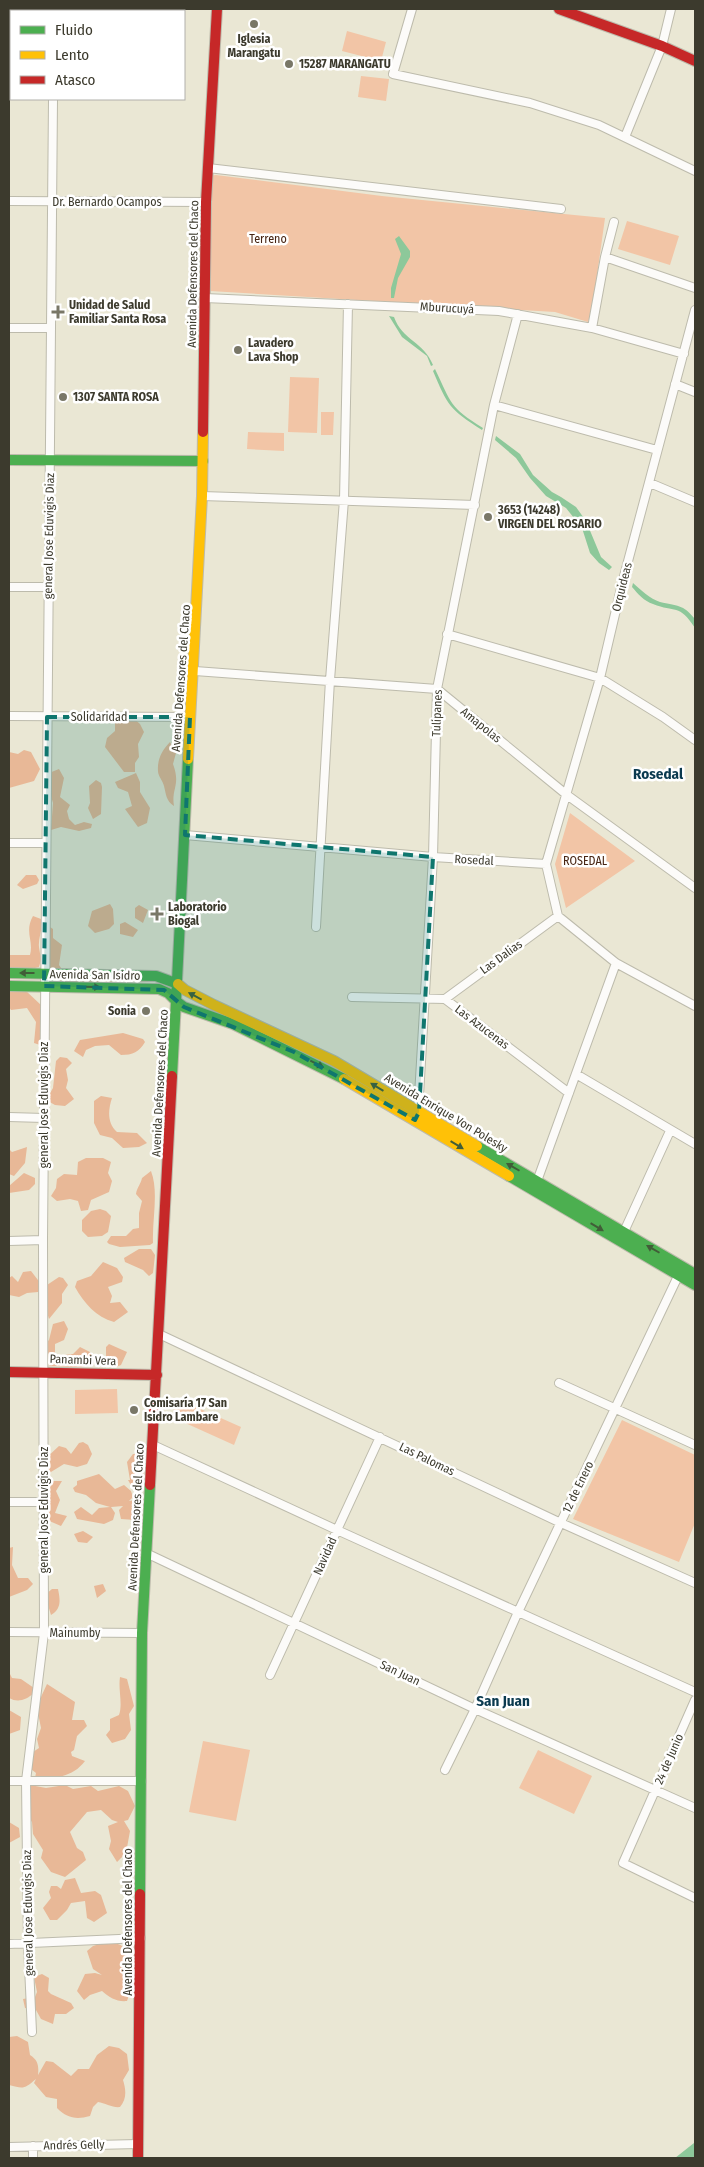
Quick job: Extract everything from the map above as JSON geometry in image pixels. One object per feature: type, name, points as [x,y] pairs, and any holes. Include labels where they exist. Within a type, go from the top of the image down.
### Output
[{"type":"main road","name":"Avenida Defensores del Chaco","points":[[138,2158],[142,1633],[178,984],[190,717],[195,670],[203,460],[206,202],[217,9]]},
{"type":"main road","points":[[559,9],[662,46],[695,61]]},
{"type":"main road","points":[[9,460],[203,460]]},
{"type":"main road","name":"Avenida San Isidro","points":[[9,973],[156,976],[178,984]]},
{"type":"main road","name":"Avenida Enrique Von Polesky","points":[[178,984],[220,1009],[334,1061],[417,1116],[681,1271],[695,1286]]},
{"type":"main road","name":"Avenida San Isidro","points":[[9,986],[159,988],[176,1000]]},
{"type":"main road","name":"Avenida Enrique Von Polesky","points":[[176,1000],[184,1007],[232,1024],[294,1052],[417,1116]]},
{"type":"main road","name":"Avenida Enrique Von Polesky","points":[[681,1271],[695,1274]]},
{"type":"main road","name":"Panambi Vera","points":[[9,1372],[42,1371],[157,1375]]},
{"type":"street","points":[[412,9],[393,74],[530,103],[599,125],[695,171]]},
{"type":"street","points":[[626,137],[662,46],[671,9]]},
{"type":"street","name":"general Jose Eduvigis Diaz","points":[[32,2032],[28,1944],[26,1781],[44,1633],[45,1502],[42,1371],[44,986],[53,100]]},
{"type":"street","points":[[208,168],[561,209]]},
{"type":"street","name":"Dr. Bernardo Ocampos","points":[[9,201],[206,202]]},
{"type":"street","points":[[592,328],[605,257],[614,222]]},
{"type":"street","points":[[605,257],[695,288]]},
{"type":"street","name":"Mburucuyá","points":[[205,298],[499,311],[592,328],[684,354]]},
{"type":"street","points":[[316,927],[330,680],[344,500],[348,304]]},
{"type":"street","name":"Orquideas","points":[[546,864],[600,678],[623,580],[695,310]]},
{"type":"street","name":"Tulipanes","points":[[417,1116],[433,858],[437,689],[494,405],[518,314]]},
{"type":"street","points":[[9,328],[50,328]]},
{"type":"street","points":[[675,384],[695,392]]},
{"type":"street","points":[[494,405],[657,450]]},
{"type":"street","points":[[650,483],[695,502]]},
{"type":"street","points":[[202,496],[475,505]]},
{"type":"street","points":[[9,587],[48,587]]},
{"type":"street","points":[[447,634],[600,678],[695,740]]},
{"type":"street","points":[[195,670],[437,689]]},
{"type":"street","name":"Amapolas","points":[[437,689],[567,795],[695,888]]},
{"type":"street","name":"Solidaridad","points":[[9,716],[190,717]]},
{"type":"street","name":"Rosedal","points":[[185,835],[320,846],[433,858],[546,864]]},
{"type":"street","points":[[9,843],[46,843]]},
{"type":"street","points":[[546,864],[558,916],[616,963],[695,1006]]},
{"type":"street","name":"Las Dalias","points":[[445,999],[558,916]]},
{"type":"street","points":[[536,1186],[616,963]]},
{"type":"street","name":"Las Azucenas","points":[[352,997],[445,999],[569,1093]]},
{"type":"street","points":[[576,1074],[695,1144]]},
{"type":"street","points":[[9,1117],[44,1118]]},
{"type":"street","points":[[621,1236],[670,1131]]},
{"type":"street","points":[[9,1241],[43,1240]]},
{"type":"street","name":"12 de Enero","points":[[445,1770],[518,1612],[681,1271]]},
{"type":"street","name":"Las Palomas","points":[[159,1334],[561,1523],[695,1583]]},
{"type":"street","points":[[559,1383],[695,1445]]},
{"type":"street","name":"Navidad","points":[[270,1675],[380,1437]]},
{"type":"street","points":[[153,1445],[695,1692]]},
{"type":"street","points":[[9,1502],[45,1502]]},
{"type":"street","name":"San Juan","points":[[146,1553],[294,1624],[695,1808]]},
{"type":"street","name":"Mainumby","points":[[9,1632],[142,1633]]},
{"type":"street","name":"24 de Junio","points":[[695,1700],[623,1863],[695,1898]]},
{"type":"street","points":[[9,1781],[142,1781]]},
{"type":"street","points":[[9,1944],[141,1938]]},
{"type":"street","name":"Andrés Gelly","points":[[9,2147],[138,2144]]},
{"type":"street","points":[[33,2146],[33,2158]]},
{"type":"highlighted area","points":[[47,717],[190,717],[185,835],[433,857],[419,1112],[415,1120],[294,1052],[184,1007],[164,990],[44,986]]},
{"type":"green space","points":[[347,31],[386,42],[381,61],[342,51]]},
{"type":"green space","points":[[361,76],[389,79],[386,101],[358,97]]},
{"type":"green space","name":"Terreno","points":[[216,175],[382,196],[605,218],[591,319],[588,322],[555,312],[210,291],[207,176]]},
{"type":"green space","points":[[627,221],[679,236],[670,265],[618,249]]},
{"type":"green space","points":[[290,377],[319,378],[317,433],[288,432]]},
{"type":"green space","points":[[321,412],[334,412],[333,435],[321,435]]},
{"type":"green space","points":[[248,432],[284,433],[284,451],[247,449]]},
{"type":"green space","name":"ROSEDAL","points":[[570,813],[635,861],[566,908],[555,864]]},
{"type":"green space","points":[[58,979],[129,981],[133,979],[148,982],[59,982]]},
{"type":"green space","points":[[117,1389],[118,1413],[75,1414],[75,1390]]},
{"type":"green space","points":[[178,1399],[241,1427],[234,1445],[172,1417]]},
{"type":"green space","points":[[622,1420],[695,1455],[695,1523],[679,1562],[573,1519]]},
{"type":"green space","points":[[203,1741],[250,1750],[236,1821],[189,1812]]},
{"type":"green space","points":[[538,1750],[592,1776],[574,1814],[519,1788]]},
{"type":"shaded area","points":[[399,236],[410,251],[410,257],[398,278],[394,298],[391,298],[391,288],[401,254],[395,239]]},
{"type":"shaded area","points":[[389,316],[394,317],[402,331],[424,351],[433,365],[431,366],[427,356],[402,337]]},
{"type":"shaded area","points":[[435,369],[453,404],[464,415],[483,428],[482,430],[463,417],[446,400],[433,371]]},
{"type":"shaded area","points":[[496,436],[520,454],[533,475],[552,492],[576,507],[586,521],[601,557],[612,567],[609,570],[590,553],[582,528],[566,508],[546,496],[516,458],[495,440]]},
{"type":"shaded area","points":[[633,583],[656,601],[679,606],[687,611],[695,619],[695,628],[690,620],[680,612],[660,607],[644,599],[632,587]]},
{"type":"shaded area","points":[[131,716],[140,724],[144,732],[138,744],[139,757],[135,763],[135,772],[124,772],[105,747],[107,738],[115,731],[115,718]]},
{"type":"shaded area","points":[[170,742],[176,753],[173,764],[176,777],[174,806],[168,800],[158,771],[161,755]]},
{"type":"shaded area","points":[[24,750],[31,752],[40,769],[34,781],[9,788],[9,752],[18,754]]},
{"type":"shaded area","points":[[59,769],[64,778],[60,797],[70,805],[67,811],[69,819],[75,825],[84,822],[92,824],[91,828],[79,831],[61,827],[51,830],[53,803],[49,789],[49,773]]},
{"type":"shaded area","points":[[136,773],[140,782],[140,792],[150,808],[147,823],[138,827],[125,809],[132,806],[128,792],[118,788],[115,782]]},
{"type":"shaded area","points":[[96,780],[101,783],[102,787],[101,814],[93,819],[88,808],[90,803],[89,786]]},
{"type":"shaded area","points":[[26,875],[36,875],[39,880],[37,884],[23,889],[17,885]]},
{"type":"shaded area","points":[[110,904],[113,909],[114,924],[109,929],[95,933],[88,926],[92,911]]},
{"type":"shaded area","points":[[139,905],[148,910],[143,923],[135,918],[135,908]]},
{"type":"shaded area","points":[[33,916],[41,919],[39,944],[41,959],[39,967],[19,972],[9,969],[9,955],[30,955],[29,927]]},
{"type":"shaded area","points":[[125,922],[138,930],[133,937],[120,934],[120,924]]},
{"type":"shaded area","points":[[50,927],[53,929],[53,938],[62,945],[59,965],[64,972],[48,970]]},
{"type":"shaded area","points":[[25,990],[42,1006],[44,1041],[40,1045],[34,1043],[36,1022],[27,1008],[11,1010],[9,1007],[9,991]]},
{"type":"shaded area","points":[[123,1033],[143,1039],[145,1042],[138,1051],[125,1055],[121,1055],[109,1045],[95,1046],[86,1050],[83,1057],[74,1051],[80,1040]]},
{"type":"shaded area","points":[[60,1057],[67,1058],[72,1063],[66,1069],[68,1080],[66,1088],[74,1099],[65,1106],[55,1105],[46,1100],[53,1088],[56,1061]]},
{"type":"shaded area","points":[[101,1096],[112,1098],[109,1116],[111,1125],[117,1132],[137,1133],[147,1143],[139,1147],[123,1148],[112,1138],[100,1135],[94,1123],[94,1101]]},
{"type":"shaded area","points":[[27,1147],[25,1163],[14,1176],[9,1174],[9,1149],[12,1152]]},
{"type":"shaded area","points":[[86,1158],[103,1158],[111,1162],[108,1173],[112,1181],[109,1192],[91,1200],[88,1210],[81,1211],[78,1201],[70,1199],[57,1201],[51,1196],[56,1188],[57,1179],[64,1174],[77,1175],[78,1162]]},
{"type":"shaded area","points":[[151,1171],[155,1188],[153,1243],[150,1245],[120,1247],[109,1244],[107,1242],[111,1236],[126,1236],[133,1229],[139,1228],[139,1213],[142,1201],[136,1194],[142,1178]]},
{"type":"shaded area","points":[[24,1173],[35,1178],[35,1184],[29,1190],[9,1193],[9,1186]]},
{"type":"shaded area","points":[[100,1209],[106,1211],[111,1216],[108,1232],[102,1236],[88,1237],[82,1231],[82,1220],[91,1211]]},
{"type":"shaded area","points":[[139,1249],[151,1249],[155,1255],[153,1273],[149,1276],[143,1270],[125,1262],[124,1258]]},
{"type":"shaded area","points":[[103,1262],[117,1268],[123,1277],[122,1282],[108,1287],[112,1296],[110,1303],[120,1302],[128,1312],[114,1322],[102,1317],[91,1309],[75,1287],[77,1281],[91,1276]]},
{"type":"shaded area","points":[[31,1271],[41,1284],[38,1292],[27,1293],[19,1297],[9,1295],[9,1278],[12,1276],[18,1282],[23,1272]]},
{"type":"shaded area","points":[[59,1277],[63,1278],[68,1285],[62,1294],[62,1303],[49,1319],[44,1302],[47,1285]]},
{"type":"shaded area","points":[[64,1321],[68,1329],[64,1340],[55,1344],[55,1356],[73,1354],[80,1347],[90,1352],[93,1360],[82,1367],[50,1366],[46,1363],[44,1345],[49,1340],[53,1324]]},
{"type":"shaded area","points":[[109,1344],[127,1352],[121,1365],[116,1367],[106,1361],[106,1347]]},
{"type":"shaded area","points":[[83,1442],[88,1445],[92,1454],[87,1464],[77,1467],[64,1464],[46,1475],[44,1460],[59,1446],[66,1448],[71,1454],[79,1443]]},
{"type":"shaded area","points":[[133,1454],[140,1454],[144,1467],[139,1487],[132,1487],[128,1480],[130,1480],[127,1462]]},
{"type":"shaded area","points":[[99,1474],[115,1489],[124,1485],[131,1491],[133,1497],[129,1501],[136,1500],[140,1503],[139,1517],[135,1520],[121,1519],[119,1510],[123,1506],[111,1507],[115,1513],[113,1520],[104,1524],[77,1519],[74,1512],[81,1507],[92,1515],[99,1508],[110,1507],[96,1503],[86,1495],[75,1492],[73,1488],[77,1485],[77,1481]]},
{"type":"shaded area","points":[[50,1481],[62,1481],[56,1491],[60,1500],[55,1513],[67,1516],[61,1526],[47,1520],[46,1484]]},
{"type":"shaded area","points":[[83,1531],[93,1537],[87,1543],[78,1542],[74,1534]]},
{"type":"shaded area","points":[[13,1547],[12,1565],[18,1578],[28,1578],[33,1584],[27,1590],[9,1597],[9,1548]]},
{"type":"shaded area","points":[[103,1584],[106,1591],[97,1598],[94,1586]]},
{"type":"shaded area","points":[[52,1589],[58,1589],[60,1600],[59,1607],[51,1615],[45,1595]]},
{"type":"shaded area","points":[[9,1672],[12,1678],[21,1679],[34,1688],[34,1693],[22,1700],[9,1698]]},
{"type":"shaded area","points":[[120,1677],[127,1679],[134,1706],[129,1714],[131,1730],[125,1739],[112,1743],[106,1735],[110,1730],[110,1719],[119,1715],[120,1711]]},
{"type":"shaded area","points":[[47,1684],[75,1702],[72,1720],[84,1720],[87,1726],[77,1736],[74,1750],[71,1752],[72,1756],[85,1761],[80,1767],[69,1774],[35,1778],[36,1773],[31,1769],[33,1752],[39,1748],[37,1739],[41,1728],[38,1713],[41,1697]]},
{"type":"shaded area","points":[[9,1710],[21,1717],[20,1730],[9,1734]]},
{"type":"shaded area","points":[[30,1785],[46,1788],[65,1785],[73,1789],[91,1786],[98,1791],[119,1786],[128,1791],[135,1806],[128,1820],[124,1821],[130,1831],[126,1853],[117,1862],[109,1849],[111,1841],[108,1826],[118,1822],[112,1820],[101,1810],[87,1812],[70,1832],[77,1848],[83,1852],[86,1860],[65,1877],[51,1872],[41,1858],[43,1850],[33,1834],[32,1822],[25,1813]]},
{"type":"shaded area","points":[[9,1822],[19,1828],[20,1837],[9,1843]]},
{"type":"shaded area","points":[[75,1878],[81,1893],[95,1891],[101,1895],[107,1913],[94,1922],[87,1918],[85,1901],[71,1903],[57,1920],[50,1920],[43,1908],[51,1898],[49,1892],[51,1886],[57,1886],[61,1889],[65,1880]]},
{"type":"shaded area","points":[[106,1942],[121,1945],[127,1953],[129,1992],[127,2001],[114,1999],[102,1991],[90,1995],[84,2000],[77,1991],[85,1974],[95,1973],[102,1975],[93,1969],[87,1951],[93,1946]]},
{"type":"shaded area","points":[[42,1974],[49,1978],[48,1991],[71,2003],[74,2008],[66,2014],[55,2014],[53,2024],[41,2019],[36,2010],[25,2008],[23,1999],[35,1997],[37,1992],[34,1977]]},
{"type":"shaded area","points":[[17,2036],[28,2042],[30,2055],[37,2064],[38,2075],[46,2061],[53,2062],[71,2076],[78,2069],[89,2069],[97,2055],[109,2046],[119,2048],[127,2054],[129,2070],[123,2080],[125,2087],[124,2101],[120,2107],[98,2102],[93,2107],[90,2116],[72,2117],[64,2114],[57,2108],[57,2099],[46,2097],[34,2083],[36,2079],[24,2087],[9,2085],[9,2037]]},
{"type":"shaded area","points":[[694,2143],[695,2156],[693,2158],[675,2158]]},
{"type":"traffic: fast","points":[[9,460],[203,461]]},
{"type":"traffic: fast","points":[[188,759],[176,1001],[184,1007],[233,1024],[344,1079]]},
{"type":"traffic: fast","points":[[9,973],[156,976],[178,984]]},
{"type":"traffic: fast","points":[[9,986],[159,989],[168,993],[176,1001],[172,1076]]},
{"type":"traffic: fast","points":[[477,1146],[695,1274]]},
{"type":"traffic: fast","points":[[509,1176],[695,1285]]},
{"type":"traffic: fast","points":[[140,1894],[142,1633],[150,1485]]},
{"type":"traffic: slow","points":[[188,759],[202,496],[203,432]]},
{"type":"traffic: slow","points":[[178,984],[185,990],[214,1005],[334,1061],[477,1146]]},
{"type":"traffic: slow","points":[[344,1079],[509,1176]]},
{"type":"traffic: jam","points":[[203,432],[206,202],[217,9]]},
{"type":"traffic: jam","points":[[559,9],[662,46],[695,61]]},
{"type":"traffic: jam","points":[[150,1485],[172,1076]]},
{"type":"traffic: jam","points":[[9,1372],[157,1375]]},
{"type":"traffic: jam","points":[[138,2158],[140,1894]]},
{"type":"place","name":"Iglesia Marangatu","points":[[254,24]]},
{"type":"place","name":"15287 MARANGATU","points":[[289,64]]},
{"type":"place","name":"Unidad de Salud Familiar Santa Rosa","points":[[58,312]]},
{"type":"place","name":"Lavadero Lava Shop","points":[[238,350]]},
{"type":"place","name":"1307 SANTA ROSA","points":[[63,397]]},
{"type":"place","name":"3653 (14248) VIRGEN DEL ROSARIO","points":[[488,517]]},
{"type":"place","name":"Laboratorio Biogal","points":[[157,914]]},
{"type":"place","name":"Sonia","points":[[146,1011]]},
{"type":"place","name":"Comisaría 17 San Isidro Lambare","points":[[134,1410]]},
{"type":"district","name":"Rosedal","points":[[658,774]]},
{"type":"district","name":"San Juan","points":[[503,1701]]}]
